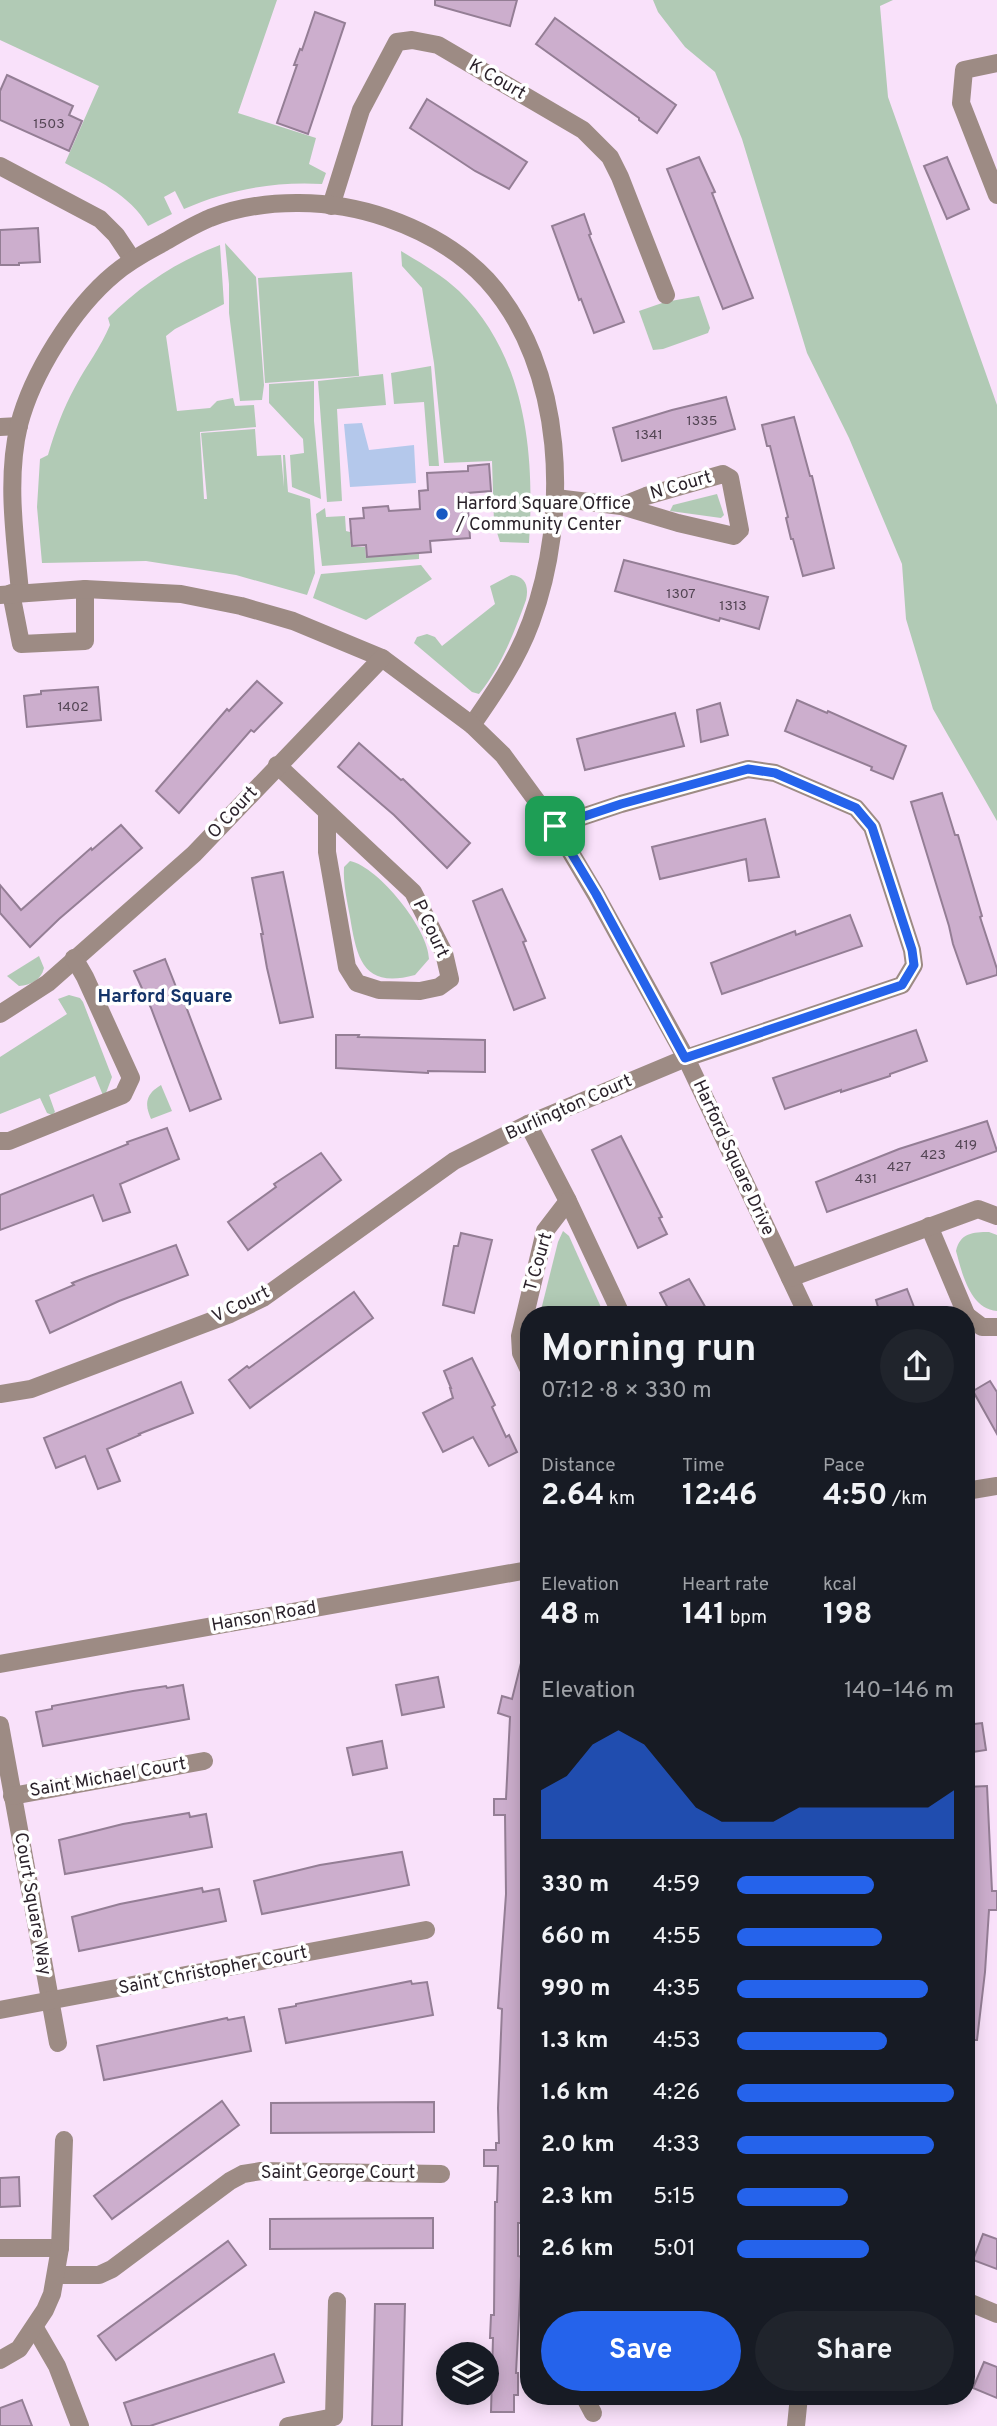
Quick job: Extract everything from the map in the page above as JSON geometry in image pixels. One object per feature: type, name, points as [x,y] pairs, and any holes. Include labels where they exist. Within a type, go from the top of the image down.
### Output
[{"type":"street","name":"K Court","points":[[331,205],[361,110],[397,42],[412,40],[438,45],[583,130],[599,144],[610,157],[620,177],[666,295]]},
{"type":"street","points":[[997,64],[964,69],[961,103],[997,195]]},
{"type":"street","points":[[1,169],[100,219],[116,235],[132,259]]},
{"type":"street","points":[[85,589],[85,641],[21,644],[10,593],[12,487],[19,426],[32,385],[48,354],[111,276],[132,259],[211,218],[245,208],[278,204],[331,205],[367,211],[406,225],[463,258],[488,281],[516,321],[533,360],[552,438],[556,498],[550,558],[531,622],[515,659],[472,724]]},
{"type":"street","points":[[0,426],[19,426]]},
{"type":"street","name":"N Court","points":[[556,498],[621,506],[734,536],[740,530],[730,478],[723,474],[621,506]]},
{"type":"street","name":"Harford Square Drive","points":[[10,593],[85,589],[181,594],[241,606],[293,621],[382,658],[472,724],[503,755],[555,826],[596,894],[685,1058],[803,1306]]},
{"type":"street","name":"O Court","points":[[0,1014],[48,983],[194,854],[382,658]]},
{"type":"street","name":"P Court","points":[[277,765],[413,892],[444,953],[450,979],[439,987],[420,991],[379,990],[358,983],[347,967],[327,852],[327,813]]},
{"type":"street","name":"Burlington Court","points":[[454,1161],[528,1125],[685,1058],[902,985],[914,965],[912,950],[872,827],[856,808],[775,773],[748,769],[621,804],[555,826]]},
{"type":"street","points":[[0,1142],[9,1141],[123,1095],[131,1078],[75,958]]},
{"type":"street","name":"T Court","points":[[528,1125],[568,1201],[617,1306]]},
{"type":"street","name":"V Court","points":[[0,1394],[31,1389],[230,1314],[262,1298],[454,1161]]},
{"type":"street","name":"T Court","points":[[527,1306],[545,1231],[568,1201]]},
{"type":"street","points":[[790,1278],[978,1209],[997,1216]]},
{"type":"street","points":[[929,1226],[962,1306]]},
{"type":"street","points":[[975,1322],[982,1327],[997,1327]]},
{"type":"street","points":[[975,1490],[997,1486]]},
{"type":"street","name":"Hanson Road","points":[[0,1664],[520,1571]]},
{"type":"street","name":"Court Square Way","points":[[0,1725],[58,2043]]},
{"type":"street","name":"Saint Michael Court","points":[[12,1796],[204,1760]]},
{"type":"street","name":"Saint Christopher Court","points":[[0,2010],[426,1930]]},
{"type":"street","points":[[0,2360],[19,2349],[35,2328],[46,2310],[57,2275],[64,2140]]},
{"type":"street","name":"Saint George Court","points":[[57,2275],[99,2275],[111,2269],[243,2174],[261,2171],[441,2174]]},
{"type":"street","points":[[0,2248],[60,2248]]},
{"type":"street","points":[[288,2426],[334,2417],[337,2301]]},
{"type":"street","points":[[975,2305],[997,2314]]},
{"type":"street","points":[[35,2328],[57,2366],[79,2426]]},
{"type":"street","points":[[589,2405],[593,2413]]},
{"type":"street","points":[[796,2426],[798,2405]]},
{"type":"green space","points":[[0,0],[277,0],[238,113],[316,138],[309,164],[326,173],[322,184],[252,188],[184,209],[175,191],[164,197],[172,214],[148,226],[122,196],[65,163],[99,86],[0,40]]},
{"type":"green space","points":[[653,0],[893,0],[880,6],[888,97],[997,405],[997,821],[933,709],[906,619],[902,564],[849,438],[807,353],[742,139],[715,72],[685,47],[658,12]]},
{"type":"green space","points":[[225,243],[256,277],[264,385],[262,400],[240,401],[229,313]]},
{"type":"green space","points":[[220,245],[224,304],[166,336],[177,411],[210,408],[217,401],[233,398],[235,406],[254,405],[256,427],[200,432],[204,499],[207,499],[201,433],[255,429],[257,456],[281,455],[284,487],[285,455],[288,492],[310,499],[315,573],[307,595],[236,575],[146,561],[42,563],[37,507],[40,459],[48,455],[67,404],[110,325],[108,318],[133,295],[160,276]]},
{"type":"green space","points":[[401,251],[459,291],[481,317],[499,345],[512,376],[527,441],[530,475],[529,543],[500,542],[494,523],[492,461],[444,463],[434,363],[422,288],[402,266]]},
{"type":"green space","points":[[352,272],[359,376],[265,383],[258,278]]},
{"type":"green space","points":[[699,296],[710,328],[708,333],[653,350],[639,311],[665,302]]},
{"type":"green space","points":[[431,366],[439,466],[429,466],[424,402],[394,404],[391,373]]},
{"type":"green space","points":[[383,374],[386,405],[337,409],[342,501],[327,502],[318,381]]},
{"type":"green space","points":[[314,381],[314,421],[321,499],[292,487],[290,455],[304,453],[303,439],[269,403],[269,384]]},
{"type":"green space","points":[[717,494],[724,515],[721,518],[670,511],[673,505]]},
{"type":"green space","points":[[325,508],[326,517],[345,516],[351,547],[365,547],[366,557],[419,554],[419,559],[322,566],[316,514]]},
{"type":"green space","points":[[421,565],[432,579],[366,620],[313,598],[321,574]]},
{"type":"green space","points":[[511,575],[520,577],[525,583],[526,600],[494,673],[479,694],[472,692],[414,643],[417,637],[427,634],[435,637],[442,646],[495,604],[490,586]]},
{"type":"green space","points":[[350,861],[362,866],[388,887],[421,932],[429,959],[415,975],[384,978],[373,974],[360,958],[345,886],[344,867]]},
{"type":"green space","points":[[39,956],[44,968],[35,981],[19,986],[7,976]]},
{"type":"green space","points":[[69,995],[80,998],[83,1002],[112,1077],[106,1093],[103,1095],[95,1076],[49,1095],[55,1112],[52,1115],[47,1113],[40,1098],[0,1114],[0,1057],[67,1014],[58,999]]},
{"type":"green space","points":[[161,1085],[172,1111],[151,1119],[149,1095]]},
{"type":"green space","points":[[563,1231],[569,1236],[600,1306],[542,1306]]},
{"type":"green space","points":[[978,1232],[997,1235],[997,1311],[988,1309],[974,1297],[964,1279],[956,1251],[964,1237]]},
{"type":"water","points":[[362,423],[369,450],[414,445],[416,483],[350,487],[344,424]]},
{"type":"building","points":[[435,0],[517,0],[510,26],[435,5]]},
{"type":"building","points":[[315,12],[345,23],[308,134],[277,123],[297,65],[294,65]]},
{"type":"building","points":[[555,18],[676,105],[657,133],[536,44]]},
{"type":"building","points":[[7,75],[73,106],[69,115],[82,121],[69,151],[0,120],[0,91]]},
{"type":"building","points":[[427,99],[527,162],[509,189],[475,171],[410,128]]},
{"type":"building","points":[[699,157],[715,192],[712,193],[753,298],[723,309],[667,169]]},
{"type":"building","points":[[947,157],[969,209],[947,219],[924,166]]},
{"type":"building","points":[[584,214],[591,234],[589,235],[624,322],[594,333],[552,226]]},
{"type":"building","points":[[38,228],[40,262],[0,265],[0,230]]},
{"type":"building","points":[[726,397],[735,429],[622,461],[613,428]]},
{"type":"building","points":[[794,417],[812,476],[834,568],[803,576],[791,539],[770,446],[767,446],[762,425]]},
{"type":"building","name":"Harford Square Office / Community Center","points":[[489,464],[491,491],[467,493],[470,538],[430,541],[431,552],[367,557],[366,545],[352,546],[350,519],[364,518],[363,508],[388,506],[389,511],[420,509],[419,491],[428,490],[427,473],[468,471],[468,466]]},
{"type":"building","points":[[624,560],[768,597],[759,629],[720,618],[719,621],[615,591]]},
{"type":"building","points":[[257,681],[282,703],[254,732],[251,730],[179,813],[156,791],[227,709],[229,711]]},
{"type":"building","points":[[98,687],[101,720],[27,727],[24,696],[41,694],[41,691]]},
{"type":"building","points":[[797,700],[906,746],[893,779],[871,770],[872,767],[785,731]]},
{"type":"building","points":[[720,703],[728,735],[701,742],[697,710]]},
{"type":"building","points":[[675,713],[684,746],[585,770],[577,739]]},
{"type":"building","points":[[359,743],[403,779],[470,843],[447,868],[394,815],[338,767]]},
{"type":"building","points":[[942,793],[955,835],[958,835],[997,969],[997,975],[967,984],[911,802]]},
{"type":"building","points":[[765,819],[779,877],[749,881],[746,859],[660,879],[652,847]]},
{"type":"building","points":[[121,825],[142,848],[30,947],[0,913],[0,885],[21,910]]},
{"type":"building","points":[[283,872],[313,1017],[280,1023],[267,968],[252,878]]},
{"type":"building","points":[[502,889],[526,941],[523,942],[545,998],[514,1010],[473,901]]},
{"type":"building","points":[[850,915],[862,946],[722,994],[711,963],[795,931],[796,935]]},
{"type":"building","points":[[165,959],[221,1099],[190,1111],[134,971]]},
{"type":"building","points":[[916,1030],[927,1061],[890,1076],[785,1109],[773,1078]]},
{"type":"building","points":[[336,1035],[485,1040],[485,1072],[428,1073],[336,1068]]},
{"type":"building","points":[[987,1121],[997,1151],[827,1212],[816,1182],[899,1149]]},
{"type":"building","points":[[167,1128],[179,1159],[120,1184],[130,1212],[103,1221],[93,1195],[0,1230],[0,1195]]},
{"type":"building","points":[[621,1136],[662,1217],[659,1218],[667,1234],[638,1248],[592,1150]]},
{"type":"building","points":[[321,1153],[341,1180],[248,1250],[228,1222],[276,1187],[274,1184]]},
{"type":"building","points":[[461,1233],[492,1240],[474,1313],[443,1305],[454,1246],[458,1246]]},
{"type":"building","points":[[176,1245],[188,1275],[119,1301],[50,1333],[36,1301],[74,1285],[72,1283]]},
{"type":"building","points":[[689,1279],[705,1306],[667,1306],[660,1293]]},
{"type":"building","points":[[907,1289],[914,1306],[878,1306],[876,1300]]},
{"type":"building","points":[[354,1292],[373,1318],[250,1408],[229,1380]]},
{"type":"building","points":[[472,1358],[495,1405],[492,1407],[506,1437],[509,1435],[517,1452],[489,1466],[473,1437],[443,1452],[423,1413],[453,1398],[444,1371]]},
{"type":"building","points":[[990,1381],[997,1392],[997,1434],[975,1395],[975,1390]]},
{"type":"building","points":[[181,1382],[193,1413],[107,1449],[120,1481],[98,1489],[85,1456],[56,1468],[44,1438]]},
{"type":"building","points":[[520,1667],[520,2296],[516,2373],[518,2395],[514,2395],[514,2412],[491,2412],[491,2405],[499,2405],[499,2342],[493,2342],[493,2338],[490,2338],[491,2315],[494,2315],[498,2166],[484,2166],[484,2150],[496,2150],[496,2143],[499,2143],[502,2009],[498,2008],[506,1894],[505,1815],[494,1815],[494,1799],[506,1799],[510,1717],[498,1713],[502,1696],[512,1699]]},
{"type":"building","points":[[438,1677],[444,1707],[402,1715],[396,1685]]},
{"type":"building","points":[[183,1685],[189,1719],[43,1746],[36,1712],[52,1709],[52,1706],[133,1691]]},
{"type":"building","points":[[982,1723],[986,1750],[975,1752],[975,1724]]},
{"type":"building","points":[[382,1741],[387,1768],[353,1775],[347,1748]]},
{"type":"building","points":[[987,1786],[992,1891],[997,1891],[997,1910],[989,1910],[977,2040],[975,2040],[975,1787]]},
{"type":"building","points":[[189,1813],[190,1817],[206,1814],[212,1847],[65,1874],[59,1840],[123,1824]]},
{"type":"building","points":[[402,1852],[409,1885],[262,1914],[254,1881],[320,1865]]},
{"type":"building","points":[[202,1888],[203,1892],[219,1889],[226,1921],[79,1951],[72,1917],[120,1904]]},
{"type":"building","points":[[411,1981],[412,1984],[427,1982],[433,2015],[286,2043],[279,2009]]},
{"type":"building","points":[[244,2017],[251,2051],[104,2080],[97,2046],[227,2018]]},
{"type":"building","points":[[222,2101],[239,2125],[112,2219],[94,2196]]},
{"type":"building","points":[[434,2102],[434,2132],[271,2133],[271,2103]]},
{"type":"building","points":[[19,2177],[20,2206],[0,2207],[0,2178]]},
{"type":"building","points":[[433,2218],[433,2248],[270,2249],[270,2219]]},
{"type":"building","points":[[983,2234],[997,2239],[997,2269],[975,2261]]},
{"type":"building","points":[[228,2241],[246,2265],[116,2360],[98,2336]]},
{"type":"building","points":[[375,2304],[405,2304],[402,2426],[372,2426]]},
{"type":"building","points":[[274,2354],[284,2382],[150,2426],[132,2426],[124,2403]]},
{"type":"building","points":[[984,2362],[997,2367],[997,2398],[975,2389]]},
{"type":"building","points":[[22,2400],[32,2426],[0,2426],[0,2408]]},
{"type":"place","name":"Harford Square Office / Community Center","points":[[442,514]]},
{"type":"district","name":"Harford Square","points":[[165,997]]},
{"type":"route","points":[[748,769],[775,773],[856,808],[872,827],[912,950],[914,965],[902,985],[685,1058],[596,894],[555,826],[621,804],[748,769]]}]
